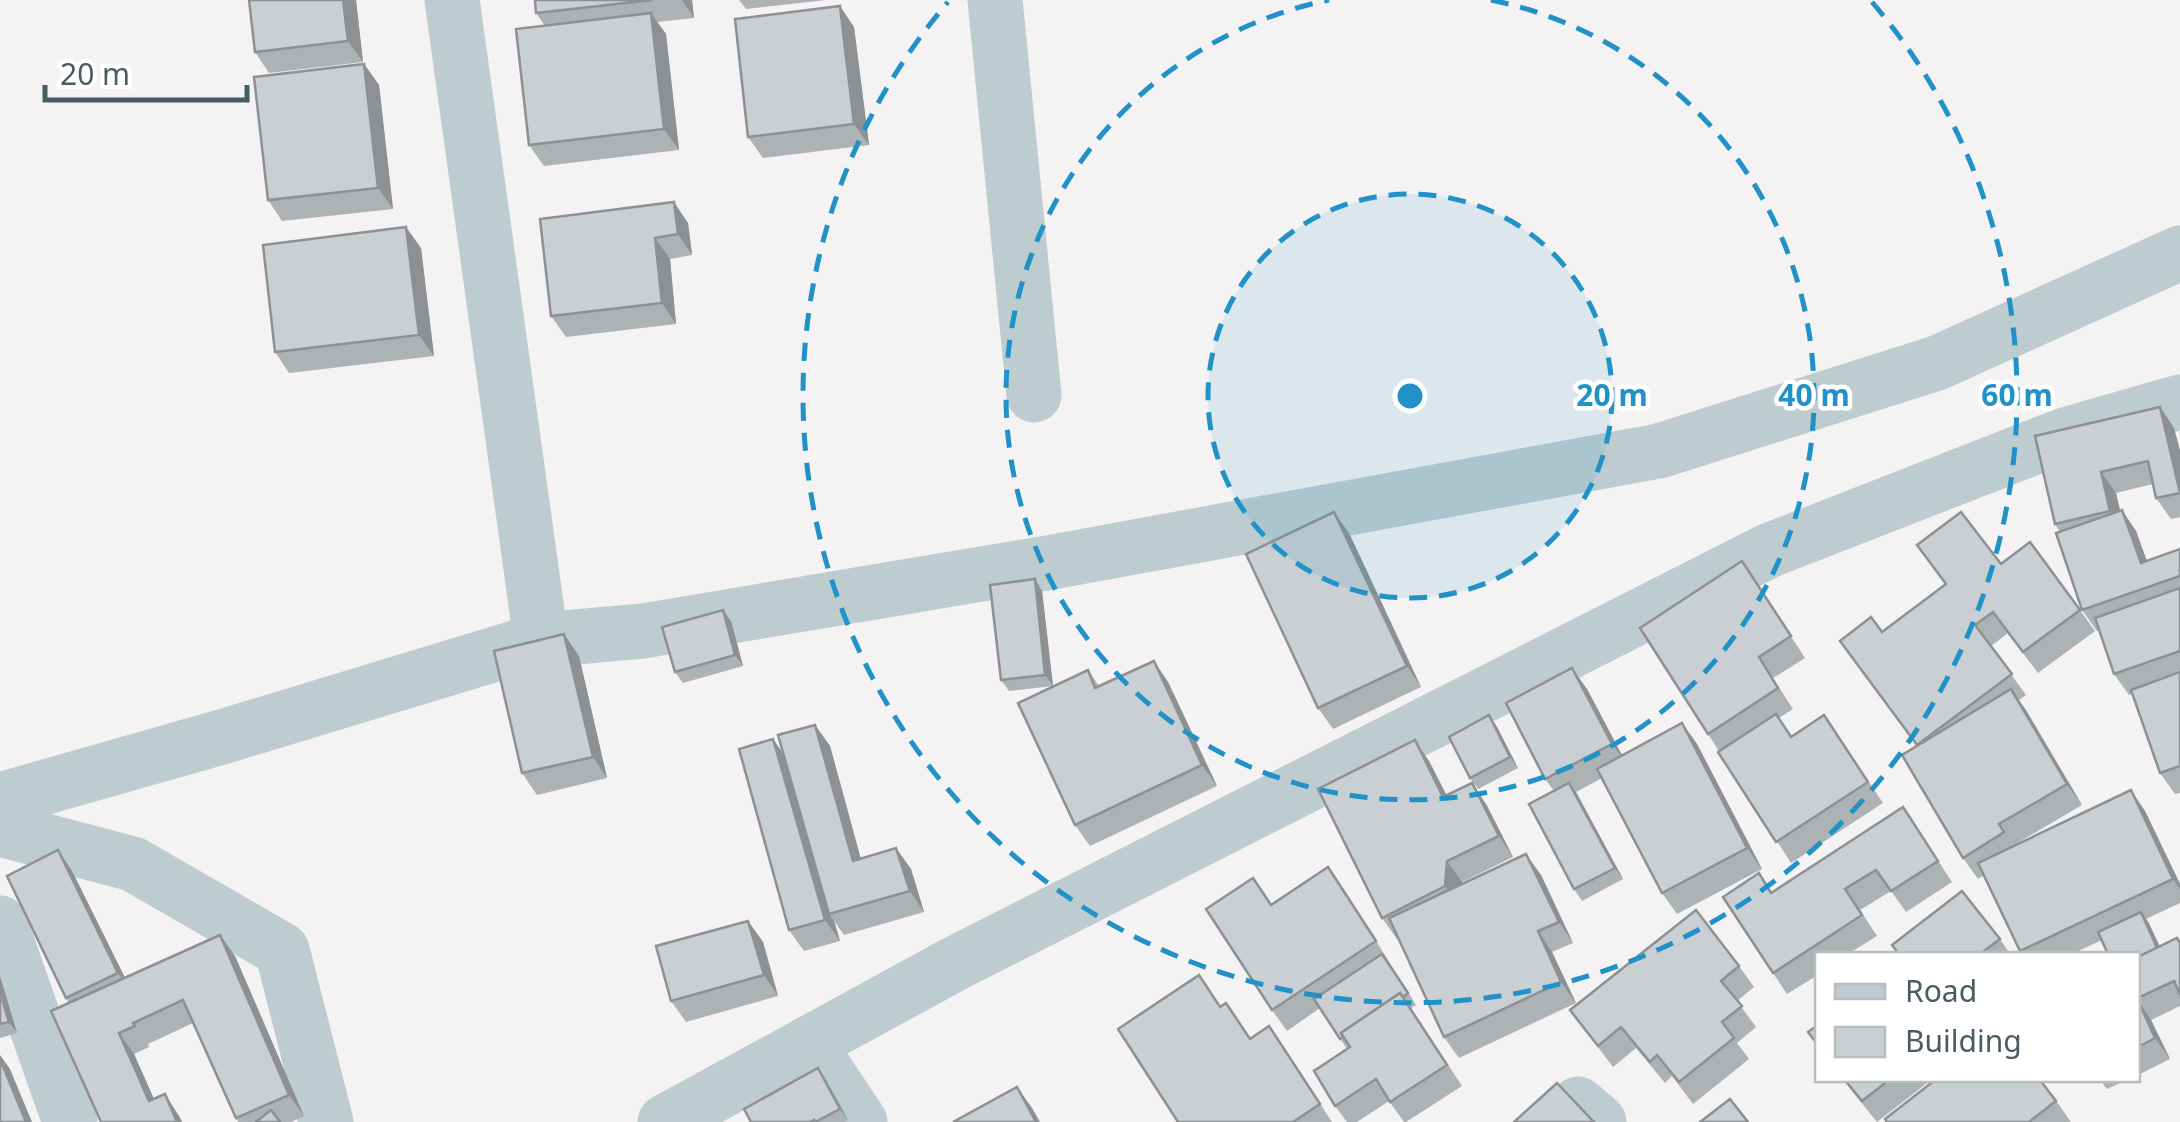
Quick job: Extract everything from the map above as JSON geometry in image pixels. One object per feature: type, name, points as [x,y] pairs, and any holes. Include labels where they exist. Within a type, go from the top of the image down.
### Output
[{"type":"street","points":[[452,0],[540,640]]},
{"type":"street","points":[[994,0],[1034,395]]},
{"type":"street","points":[[0,800],[540,640],[643,631],[1047,563],[1659,451],[1937,364],[2180,253]]},
{"type":"street","points":[[664,1122],[956,962],[1768,551],[2065,435],[2180,402]]},
{"type":"street","points":[[0,829],[133,864],[282,950],[326,1122]]},
{"type":"street","points":[[0,923],[70,1122]]},
{"type":"street","points":[[808,1044],[860,1122]]},
{"type":"street","points":[[1558,1122],[1578,1104],[1599,1122]]},
{"type":"building","points":[[249,0],[343,0],[348,41],[255,52]]},
{"type":"building","points":[[535,0],[652,0],[536,13]]},
{"type":"building","points":[[840,6],[854,124],[748,137],[735,19]]},
{"type":"building","points":[[651,13],[664,129],[529,145],[516,29]]},
{"type":"building","points":[[364,64],[378,188],[268,200],[254,77]]},
{"type":"building","points":[[674,202],[678,234],[655,238],[662,303],[551,316],[540,219]]},
{"type":"building","points":[[406,227],[419,335],[275,352],[263,245]]},
{"type":"building","points":[[2160,407],[2180,493],[2156,498],[2148,461],[2101,472],[2110,511],[2055,524],[2035,436]]},
{"type":"building","points":[[2122,510],[2141,563],[2180,549],[2180,576],[2082,610],[2056,533]]},
{"type":"building","points":[[1334,512],[1407,666],[1318,708],[1246,554]]},
{"type":"building","points":[[1961,512],[2001,564],[2030,542],[2080,610],[2023,652],[1993,612],[1975,625],[2012,674],[1917,745],[1840,641],[1871,617],[1882,632],[1946,584],[1917,545]]},
{"type":"building","points":[[1742,561],[1791,636],[1759,657],[1778,688],[1708,734],[1640,628]]},
{"type":"building","points":[[1035,579],[1045,675],[1001,680],[990,585]]},
{"type":"building","points":[[2180,588],[2180,651],[2114,674],[2095,618]]},
{"type":"building","points":[[723,610],[735,655],[675,672],[662,627]]},
{"type":"building","points":[[564,634],[593,757],[522,773],[494,651]]},
{"type":"building","points":[[1154,661],[1202,765],[1075,825],[1018,703],[1088,670],[1095,688]]},
{"type":"building","points":[[1572,668],[1612,744],[1545,779],[1506,703]]},
{"type":"building","points":[[2180,672],[2180,766],[2160,773],[2131,690]]},
{"type":"building","points":[[2011,689],[2067,784],[1999,824],[2004,832],[1963,858],[1902,755]]},
{"type":"building","points":[[1776,714],[1791,737],[1824,715],[1868,782],[1776,842],[1718,752]]},
{"type":"building","points":[[1489,715],[1510,757],[1470,778],[1449,737]]},
{"type":"building","points":[[1682,723],[1747,848],[1662,893],[1597,769]]},
{"type":"building","points":[[815,725],[853,861],[896,848],[910,891],[829,914],[778,735]]},
{"type":"building","points":[[773,739],[825,920],[789,930],[739,749]]},
{"type":"building","points":[[1415,740],[1443,797],[1472,783],[1499,836],[1447,861],[1445,886],[1382,918],[1318,789]]},
{"type":"building","points":[[1569,783],[1615,868],[1574,889],[1529,804]]},
{"type":"building","points":[[2131,790],[2173,879],[2020,951],[1978,863]]},
{"type":"building","points":[[1903,807],[1938,861],[1891,891],[1876,870],[1845,889],[1862,915],[1773,973],[1723,897],[1759,873],[1771,893]]},
{"type":"building","points":[[58,850],[118,973],[66,998],[7,876]]},
{"type":"building","points":[[1526,854],[1559,922],[1538,931],[1561,982],[1444,1037],[1389,918]]},
{"type":"building","points":[[1328,867],[1376,941],[1272,1010],[1206,909],[1253,878],[1271,905]]},
{"type":"building","points":[[1962,891],[2000,939],[1983,952],[1897,952],[1892,945]]},
{"type":"building","points":[[1696,910],[1739,966],[1721,981],[1742,1006],[1722,1022],[1734,1038],[1679,1082],[1657,1055],[1650,1062],[1621,1027],[1598,1046],[1570,1010]]},
{"type":"building","points":[[2141,912],[2157,948],[2140,956],[2140,952],[2107,952],[2098,932]]},
{"type":"building","points":[[748,921],[764,975],[671,1001],[656,946]]},
{"type":"building","points":[[220,935],[289,1095],[236,1118],[183,1000],[119,1033],[149,1101],[165,1094],[177,1122],[101,1122],[51,1011]]},
{"type":"building","points":[[2177,938],[2180,995],[2174,981],[2140,997],[2140,956]]},
{"type":"building","points":[[1382,954],[1408,993],[1403,997],[1400,993],[1341,1033],[1340,1039],[1314,999]]},
{"type":"building","points":[[1199,975],[1220,1007],[1226,1003],[1250,1039],[1269,1026],[1320,1104],[1293,1122],[1178,1122],[1118,1029]]},
{"type":"building","points":[[0,992],[9,1022],[0,1024]]},
{"type":"building","points":[[1400,993],[1447,1065],[1390,1102],[1376,1079],[1335,1106],[1314,1071],[1350,1047],[1341,1033]]},
{"type":"building","points":[[2140,1005],[2155,1038],[2140,1046]]},
{"type":"building","points":[[0,1059],[26,1122],[0,1122]]},
{"type":"building","points":[[818,1068],[840,1109],[815,1122],[751,1122],[744,1109]]},
{"type":"building","points":[[1847,1082],[1886,1082],[1862,1101]]},
{"type":"building","points":[[1932,1082],[2042,1082],[2056,1101],[2029,1122],[1885,1119]]},
{"type":"building","points":[[1557,1083],[1594,1122],[1514,1122]]},
{"type":"building","points":[[1017,1087],[1036,1122],[953,1122]]},
{"type":"building","points":[[1730,1099],[1748,1122],[1700,1122]]},
{"type":"building","points":[[271,1110],[280,1122],[256,1122]]}]
